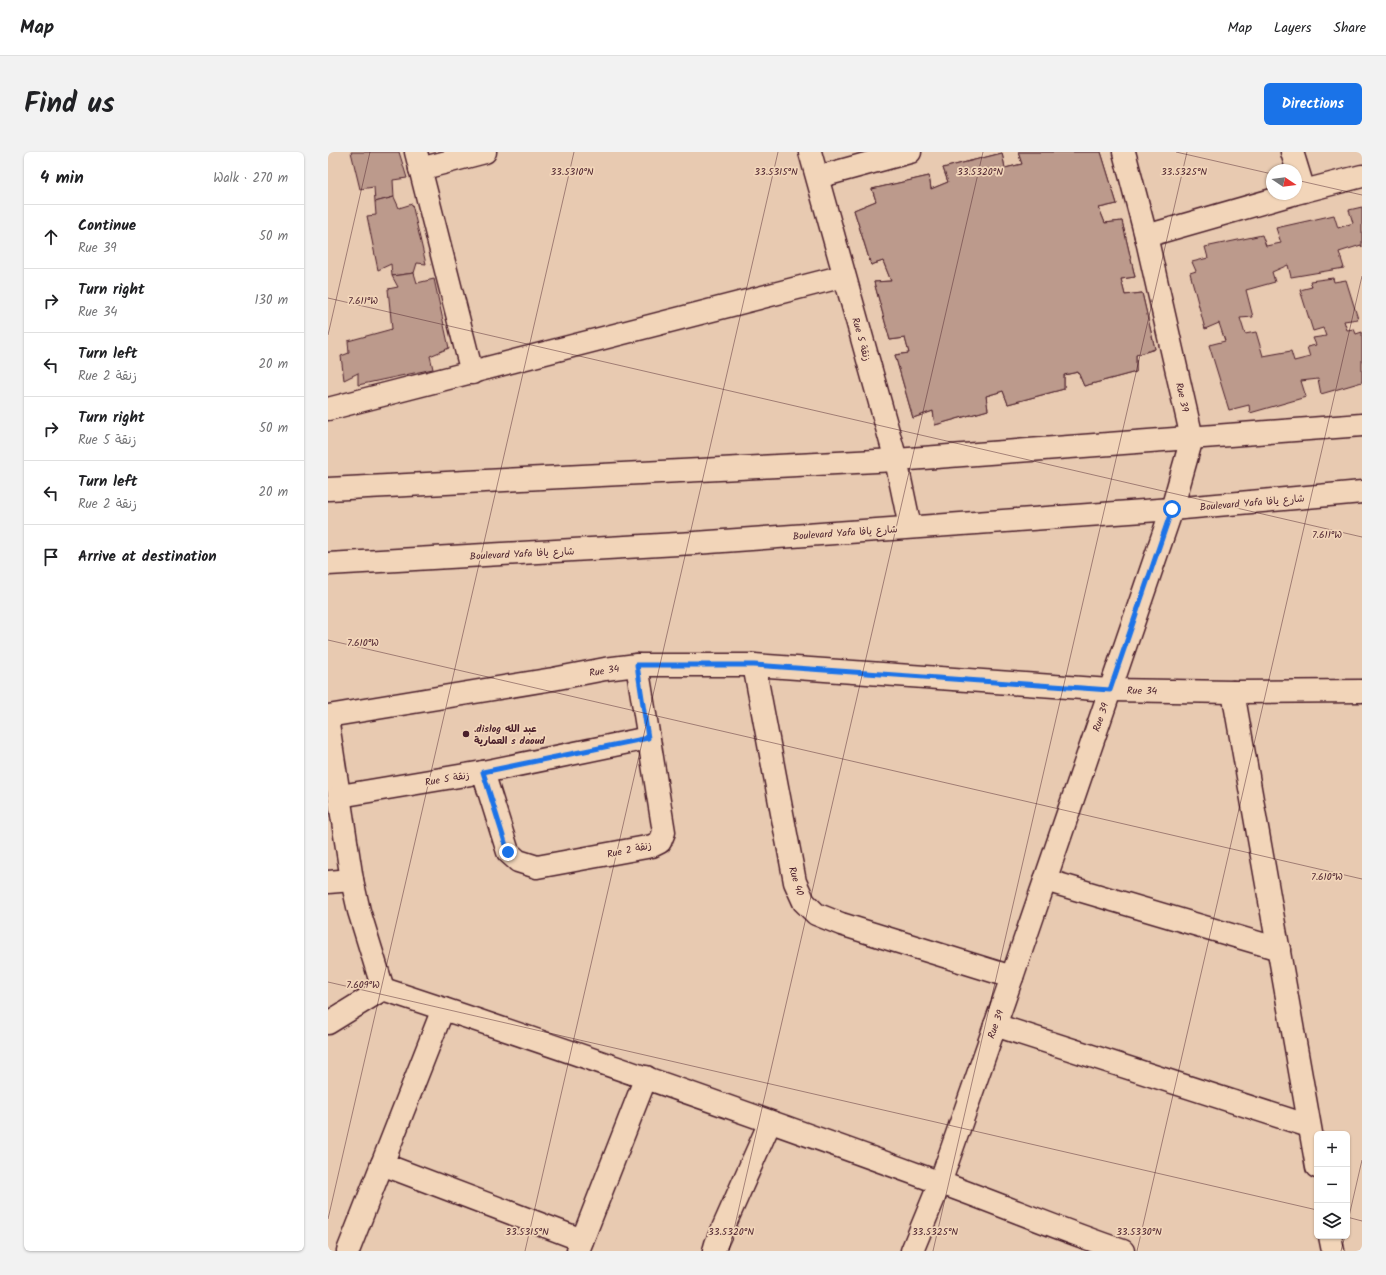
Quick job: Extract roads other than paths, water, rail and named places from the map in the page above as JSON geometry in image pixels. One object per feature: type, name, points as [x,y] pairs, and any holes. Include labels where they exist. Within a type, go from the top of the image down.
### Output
[{"type":"street","points":[[472,373],[418,160],[485,152]]},
{"type":"street","name":"Rue 5 زنقة","points":[[810,152],[896,460],[910,527]]},
{"type":"street","points":[[818,177],[910,152]]},
{"type":"street","name":"Rue 39","points":[[912,1251],[940,1182],[1012,977],[1172,509],[1192,438],[1146,236],[1124,152]]},
{"type":"street","points":[[1292,152],[1294,164]]},
{"type":"street","points":[[1302,192],[1362,176]]},
{"type":"street","points":[[1146,236],[1273,200]]},
{"type":"street","points":[[328,409],[844,276]]},
{"type":"street","points":[[328,489],[896,460],[1362,425]]},
{"type":"street","name":"Boulevard Yafa شارع يافا","points":[[328,564],[695,543],[1172,509],[1362,492]]},
{"type":"street","name":"Rue 34","points":[[328,716],[605,669],[637,665],[754,665],[1110,690],[1233,692],[1362,691]]},
{"type":"street","name":"Rue 2 زنقة","points":[[483,772],[508,852],[518,861],[537,867],[652,846],[660,842],[664,832],[637,665]]},
{"type":"street","name":"Rue 40","points":[[754,665],[795,882],[804,902],[816,914],[841,924],[1012,977]]},
{"type":"street","points":[[1233,692],[1314,1149]]},
{"type":"street","points":[[328,724],[352,880],[359,911],[383,989]]},
{"type":"street","name":"Rue 5 زنقة","points":[[340,796],[483,772],[648,738]]},
{"type":"street","points":[[328,882],[352,880]]},
{"type":"street","points":[[1045,880],[1279,949]]},
{"type":"street","points":[[328,1023],[383,989],[646,1077],[940,1182],[1122,1251]]},
{"type":"street","points":[[346,1249],[444,1009]]},
{"type":"street","points":[[995,1025],[1310,1126]]},
{"type":"street","points":[[382,1164],[580,1246],[646,1077]]},
{"type":"street","points":[[714,1251],[770,1122]]},
{"type":"street","points":[[1331,1239],[1333,1251]]},
{"type":"place","name":".dislog عبد الله العمارية s daoud","points":[[466,734]]}]
